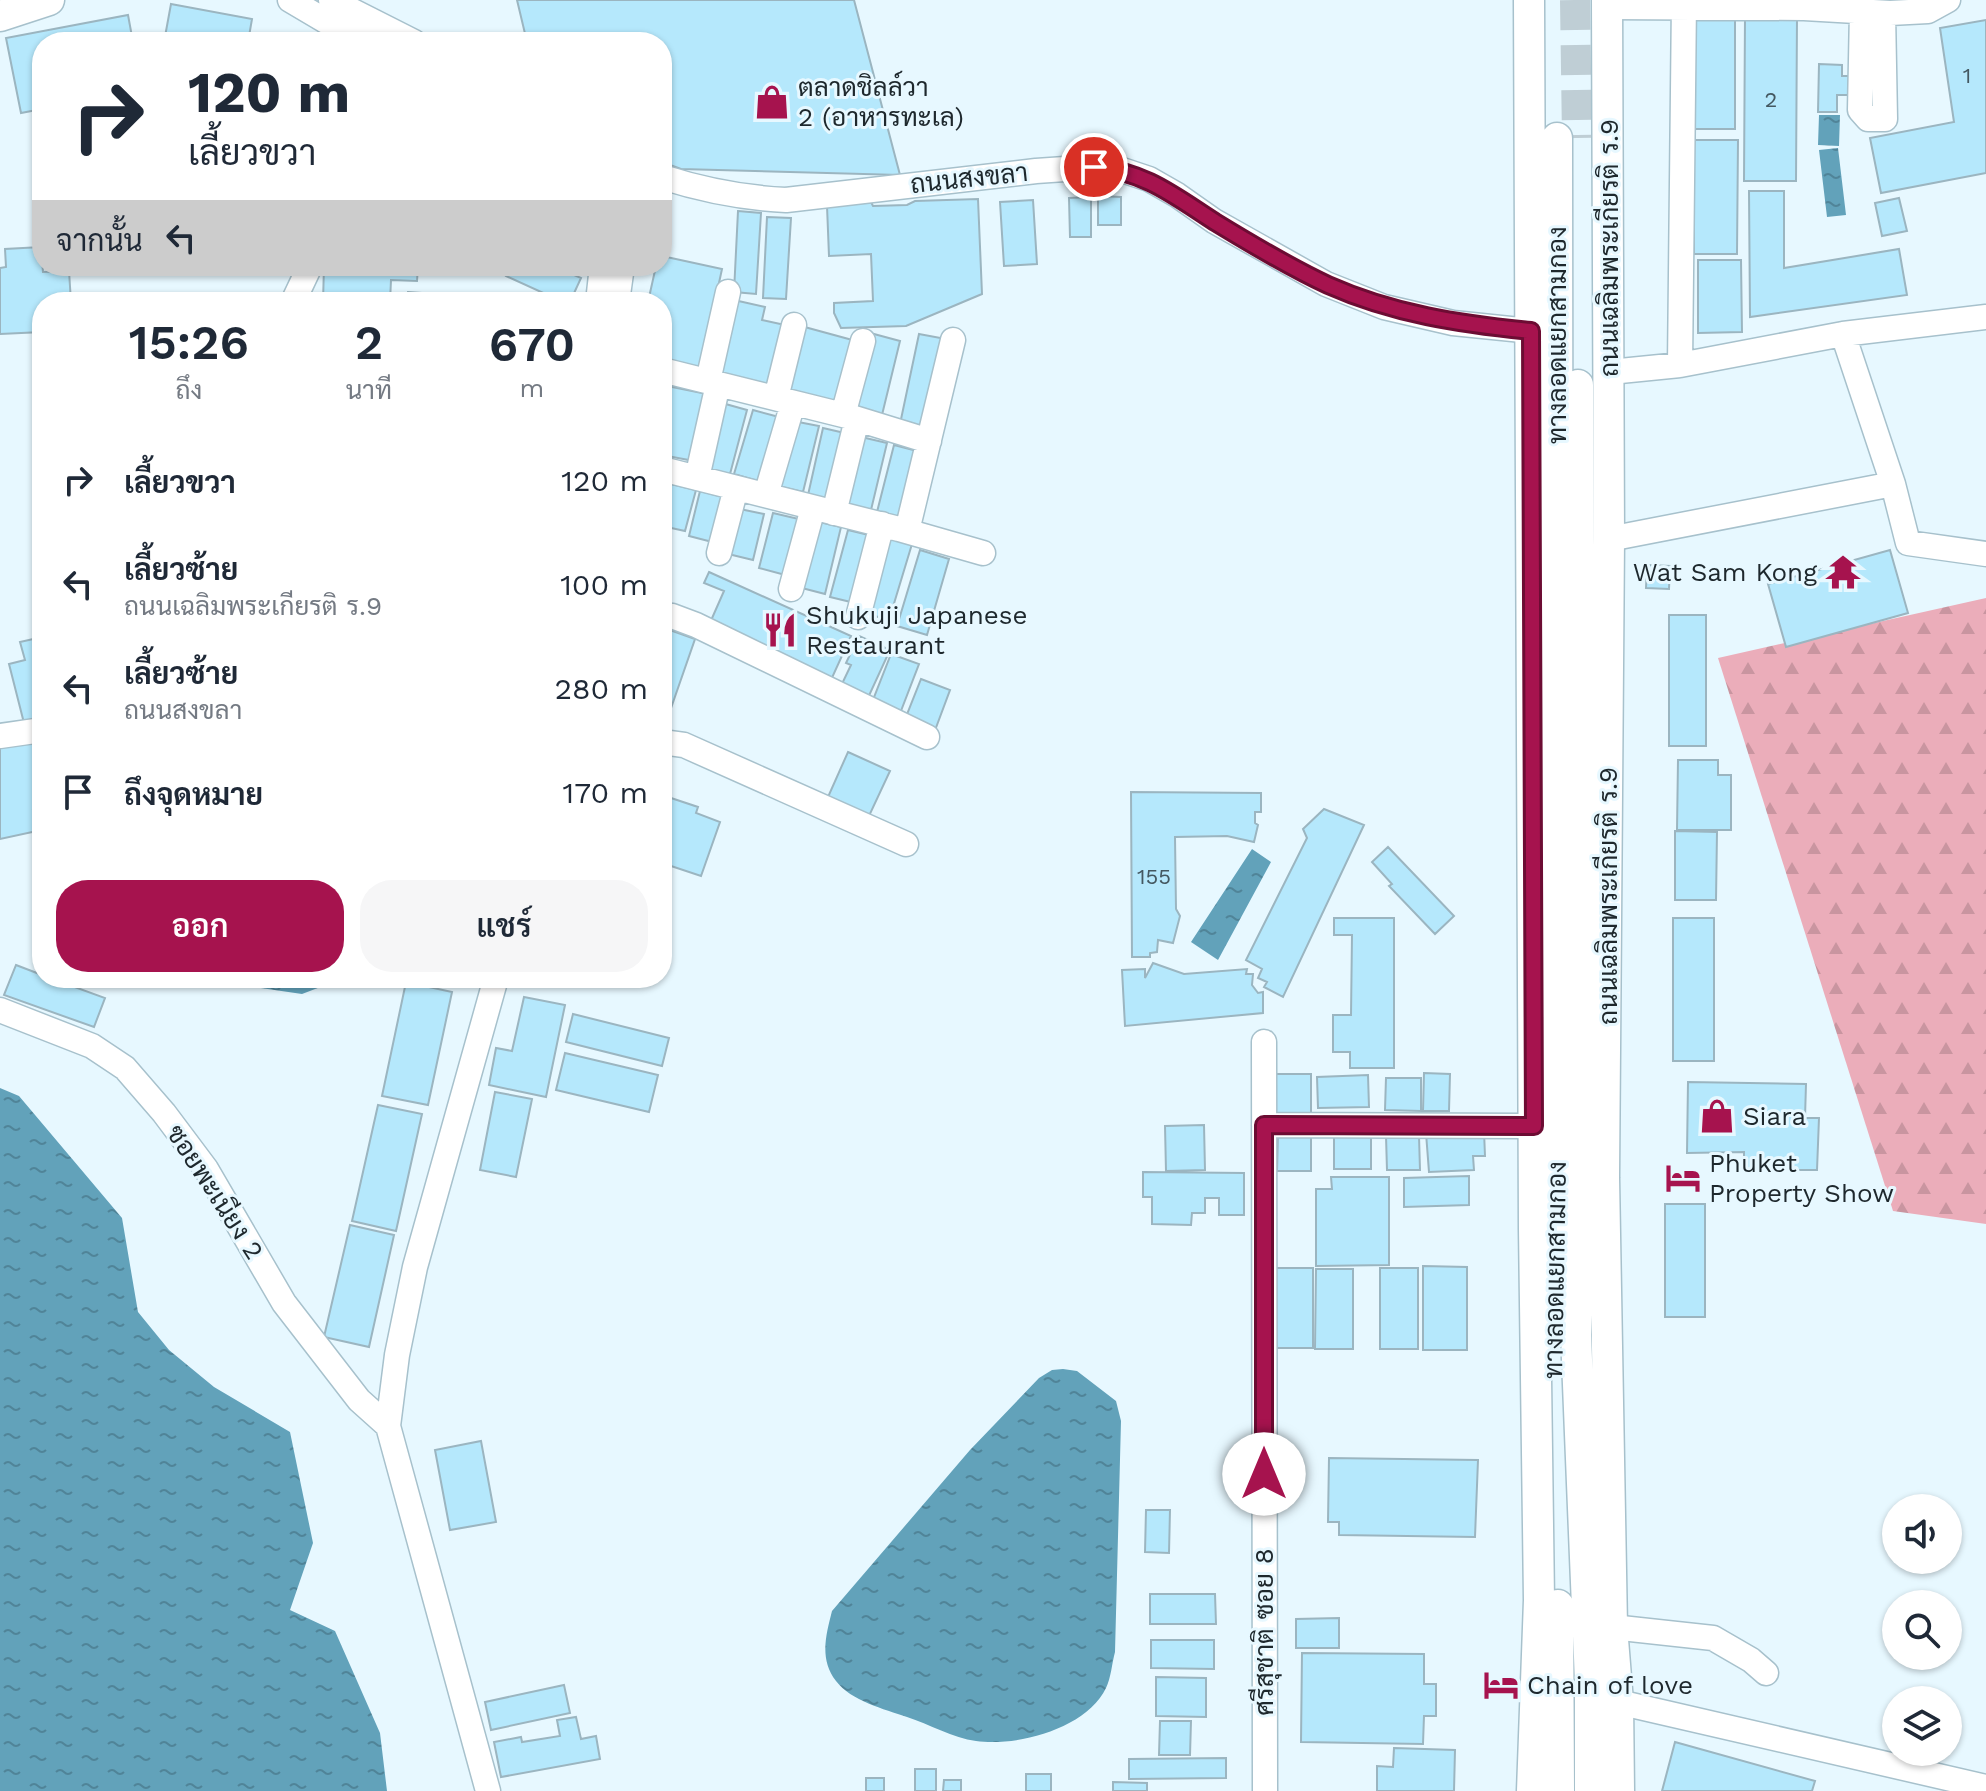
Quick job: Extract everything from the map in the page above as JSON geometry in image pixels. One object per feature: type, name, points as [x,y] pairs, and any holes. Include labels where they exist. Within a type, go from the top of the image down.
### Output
[{"type":"main road","points":[[0,16],[49,0]]},
{"type":"main road","points":[[1529,0],[1539,1600],[1532,1791]]},
{"type":"main road","name":"ถนนเฉลิมพระเกียรติ ร.9","points":[[1607,3],[1610,372],[1604,1178],[1612,1627],[1618,1702],[1619,1791]]},
{"type":"main road","name":"ทางลอดแยกสามกอง","points":[[1567,138],[1582,1059],[1570,1539]]},
{"type":"main road","points":[[1559,1791],[1558,1612],[1607,1346]]},
{"type":"main road","points":[[1536,1347],[1570,1539],[1590,1681],[1590,1791]]},
{"type":"street","points":[[290,0],[344,32]]},
{"type":"street","points":[[331,0],[394,32]]},
{"type":"street","points":[[1607,3],[1811,4],[1928,11],[1948,0]]},
{"type":"street","points":[[1680,365],[1684,4]]},
{"type":"street","name":"ถนนสงขลา","points":[[672,180],[748,198],[786,200],[1036,171],[1094,167],[1119,169],[1149,179],[1326,284],[1370,301],[1453,323],[1531,331]]},
{"type":"street","points":[[697,478],[728,292]]},
{"type":"street","points":[[1610,372],[1680,365],[1843,334],[1986,317]]},
{"type":"street","points":[[766,495],[784,401],[794,325]]},
{"type":"street","points":[[1843,334],[1893,484],[1908,543],[1986,554]]},
{"type":"street","points":[[907,531],[953,340]]},
{"type":"street","points":[[791,589],[824,510],[850,417],[863,341]]},
{"type":"street","points":[[672,373],[850,417],[929,441]]},
{"type":"street","points":[[672,475],[697,478],[882,524],[983,553]]},
{"type":"street","points":[[1609,539],[1893,484]]},
{"type":"street","points":[[719,553],[736,488]]},
{"type":"street","points":[[858,617],[882,524]]},
{"type":"street","points":[[672,616],[927,737]]},
{"type":"street","points":[[0,736],[32,731]]},
{"type":"street","points":[[672,743],[684,745],[906,844]]},
{"type":"street","points":[[488,1791],[388,1426],[397,1355],[415,1267],[493,988]]},
{"type":"street","name":"ซอยพะเนียง 2","points":[[0,1010],[92,1046],[125,1068],[206,1169],[284,1303],[359,1400],[388,1426]]},
{"type":"street","name":"ศรีสุชาติ ซอย 8","points":[[1264,1042],[1265,1791]]},
{"type":"street","points":[[1264,1125],[1534,1126]]},
{"type":"street","points":[[1612,1627],[1713,1638],[1751,1660],[1766,1673]]},
{"type":"street","points":[[1618,1702],[1986,1787]]},
{"type":"green space","points":[[1986,598],[1986,1224],[1893,1211],[1718,658]]},
{"type":"water","points":[[1819,115],[1840,115],[1839,146],[1818,145]]},
{"type":"water","points":[[1838,148],[1846,215],[1827,217],[1819,150]]},
{"type":"water","points":[[1252,849],[1271,862],[1218,960],[1191,942]]},
{"type":"water","points":[[260,988],[318,988],[302,994]]},
{"type":"water","points":[[0,1088],[19,1096],[122,1218],[138,1312],[169,1350],[214,1387],[290,1432],[313,1543],[290,1610],[335,1631],[380,1733],[387,1791],[0,1791]]},
{"type":"water","points":[[1052,1370],[1077,1371],[1116,1401],[1121,1421],[1115,1652],[1106,1688],[1097,1702],[1084,1714],[1050,1732],[993,1742],[959,1737],[868,1704],[850,1694],[836,1681],[827,1664],[826,1638],[832,1611],[970,1450],[1039,1378]]},
{"type":"building","name":"ตลาดชิลล์วา 2 (อาหารทะเล)","points":[[517,0],[854,0],[900,175],[681,169],[672,166],[672,32],[525,32]]},
{"type":"building","points":[[171,4],[252,19],[250,32],[166,32]]},
{"type":"building","points":[[128,15],[131,32],[38,32]]},
{"type":"building","points":[[1745,16],[1797,17],[1796,181],[1744,181]]},
{"type":"building","points":[[1694,20],[1735,20],[1735,129],[1694,129]]},
{"type":"building","points":[[1986,20],[1986,173],[1881,193],[1870,138],[1954,122],[1940,28]]},
{"type":"building","points":[[32,33],[32,111],[21,113],[6,38]]},
{"type":"building","points":[[1819,64],[1842,65],[1842,76],[1854,76],[1854,95],[1837,95],[1837,112],[1818,112]]},
{"type":"building","points":[[1694,140],[1738,140],[1737,254],[1694,254]]},
{"type":"building","points":[[1749,191],[1784,191],[1784,268],[1899,249],[1907,295],[1750,317]]},
{"type":"building","points":[[1098,196],[1121,197],[1121,225],[1098,225]]},
{"type":"building","points":[[1091,197],[1091,237],[1070,237],[1069,198]]},
{"type":"building","points":[[1899,198],[1907,231],[1882,236],[1875,203]]},
{"type":"building","points":[[978,199],[982,294],[906,326],[841,328],[834,313],[834,303],[873,301],[871,254],[829,256],[827,206],[871,202],[873,206],[907,205],[915,201]]},
{"type":"building","points":[[1033,200],[1037,264],[1004,266],[1000,202]]},
{"type":"building","points":[[738,211],[761,213],[756,294],[734,292]]},
{"type":"building","points":[[767,217],[791,218],[786,299],[763,298]]},
{"type":"building","points":[[32,248],[32,276],[69,276],[70,292],[32,292],[32,332],[0,334],[0,268],[6,267],[5,249]]},
{"type":"building","points":[[672,258],[722,269],[700,371],[672,365],[672,292],[650,292],[654,276],[672,276]]},
{"type":"building","points":[[1698,260],[1741,260],[1742,332],[1698,333]]},
{"type":"building","points":[[324,276],[417,276],[417,281],[391,280],[390,292],[323,292]]},
{"type":"building","points":[[506,276],[581,278],[575,292],[541,292]]},
{"type":"building","points":[[734,300],[765,307],[762,320],[785,325],[770,388],[716,376]]},
{"type":"building","points":[[801,326],[856,341],[838,407],[783,392]]},
{"type":"building","points":[[874,334],[900,341],[881,419],[855,413]]},
{"type":"building","points":[[919,334],[946,339],[926,430],[900,424]]},
{"type":"building","points":[[672,387],[707,394],[694,461],[672,457]]},
{"type":"building","points":[[722,403],[747,410],[730,474],[705,468]]},
{"type":"building","points":[[753,410],[779,417],[761,482],[734,474]]},
{"type":"building","points":[[793,421],[819,426],[803,492],[777,486]]},
{"type":"building","points":[[823,428],[849,434],[834,501],[808,495]]},
{"type":"building","points":[[857,436],[887,443],[871,510],[841,502]]},
{"type":"building","points":[[894,445],[921,452],[903,519],[877,512]]},
{"type":"building","points":[[672,484],[696,490],[685,531],[672,528]]},
{"type":"building","points":[[700,491],[731,499],[720,544],[689,536]]},
{"type":"building","points":[[735,508],[764,514],[753,560],[724,553]]},
{"type":"building","points":[[773,513],[803,520],[789,576],[759,568]]},
{"type":"building","points":[[815,521],[841,527],[825,594],[798,587]]},
{"type":"building","points":[[848,530],[877,537],[859,604],[830,597]]},
{"type":"building","points":[[887,537],[912,544],[889,620],[864,613]]},
{"type":"building","points":[[920,550],[949,559],[927,635],[897,626]]},
{"type":"building","points":[[1890,550],[1908,613],[1786,647],[1768,584]]},
{"type":"building","points":[[1647,565],[1670,566],[1669,589],[1646,588]]},
{"type":"building","name":"Shukuji Japanese Restaurant","points":[[709,572],[851,636],[831,680],[709,625],[724,591],[704,583]]},
{"type":"building","points":[[1669,615],[1706,615],[1706,746],[1669,746]]},
{"type":"building","points":[[672,631],[695,639],[672,705]]},
{"type":"building","points":[[859,636],[890,650],[867,700],[840,688],[851,665],[846,663]]},
{"type":"building","points":[[32,639],[32,725],[25,727],[9,664],[25,660],[20,642]]},
{"type":"building","points":[[891,654],[919,664],[899,716],[871,705]]},
{"type":"building","points":[[921,679],[950,690],[934,733],[904,722]]},
{"type":"building","points":[[32,739],[32,832],[0,839],[0,745]]},
{"type":"building","points":[[848,752],[890,771],[869,816],[828,797]]},
{"type":"building","points":[[1678,760],[1718,760],[1718,775],[1731,775],[1731,830],[1677,830]]},
{"type":"building","points":[[1131,792],[1261,793],[1261,812],[1255,812],[1255,823],[1258,825],[1254,842],[1227,836],[1175,837],[1176,909],[1180,916],[1173,943],[1158,940],[1157,952],[1150,953],[1150,957],[1132,957]]},
{"type":"building","points":[[672,798],[698,807],[696,813],[720,822],[701,876],[672,866]]},
{"type":"building","points":[[1324,809],[1364,825],[1283,997],[1264,987],[1267,982],[1258,978],[1262,969],[1246,960],[1307,838],[1303,829]]},
{"type":"building","points":[[1675,831],[1717,832],[1716,900],[1675,900]]},
{"type":"building","points":[[1388,847],[1454,916],[1435,934],[1389,886],[1392,884],[1372,862]]},
{"type":"building","points":[[1334,918],[1394,918],[1394,1068],[1350,1068],[1350,1052],[1333,1052],[1333,1015],[1351,1015],[1352,935],[1334,935]]},
{"type":"building","points":[[1673,918],[1714,918],[1714,1061],[1673,1061]]},
{"type":"building","points":[[1153,963],[1184,974],[1247,969],[1246,974],[1253,974],[1252,985],[1258,993],[1263,992],[1263,1013],[1125,1026],[1122,970],[1145,969],[1145,978]]},
{"type":"building","points":[[16,965],[32,971],[32,988],[78,988],[105,998],[94,1027],[4,995]]},
{"type":"building","points":[[405,988],[434,988],[452,992],[428,1105],[382,1096]]},
{"type":"building","points":[[524,997],[565,1005],[546,1097],[489,1085],[496,1048],[512,1051]]},
{"type":"building","points":[[573,1014],[669,1038],[662,1066],[566,1042]]},
{"type":"building","points":[[565,1053],[658,1075],[649,1112],[556,1090]]},
{"type":"building","points":[[1424,1073],[1450,1074],[1449,1111],[1423,1111]]},
{"type":"building","points":[[1276,1074],[1311,1074],[1311,1114],[1276,1114]]},
{"type":"building","points":[[1368,1075],[1369,1107],[1318,1108],[1317,1077]]},
{"type":"building","points":[[1386,1078],[1421,1078],[1421,1111],[1385,1110]]},
{"type":"building","points":[[1688,1082],[1806,1084],[1805,1118],[1819,1118],[1817,1170],[1744,1170],[1744,1152],[1687,1153]]},
{"type":"building","points":[[495,1092],[532,1099],[516,1177],[480,1170]]},
{"type":"building","points":[[378,1105],[422,1114],[396,1231],[352,1221]]},
{"type":"building","points":[[1204,1125],[1205,1170],[1166,1171],[1165,1126]]},
{"type":"building","points":[[1484,1131],[1485,1156],[1473,1156],[1474,1170],[1429,1172],[1426,1133]]},
{"type":"building","points":[[1278,1132],[1311,1132],[1311,1171],[1277,1171]]},
{"type":"building","points":[[1386,1136],[1419,1136],[1420,1170],[1387,1170]]},
{"type":"building","points":[[1334,1137],[1371,1137],[1371,1169],[1334,1169]]},
{"type":"building","points":[[1143,1172],[1244,1173],[1244,1215],[1219,1215],[1219,1198],[1205,1198],[1205,1213],[1192,1213],[1191,1225],[1152,1224],[1152,1197],[1143,1197]]},
{"type":"building","points":[[1469,1176],[1469,1205],[1404,1207],[1404,1178]]},
{"type":"building","points":[[1331,1177],[1389,1177],[1389,1265],[1316,1266],[1316,1189],[1332,1189]]},
{"type":"building","points":[[1665,1204],[1705,1204],[1705,1317],[1665,1317]]},
{"type":"building","points":[[350,1225],[394,1235],[369,1347],[324,1337]]},
{"type":"building","points":[[1423,1266],[1467,1267],[1467,1350],[1423,1350]]},
{"type":"building","points":[[1275,1268],[1313,1268],[1313,1348],[1276,1348]]},
{"type":"building","points":[[1380,1268],[1418,1268],[1418,1349],[1380,1349]]},
{"type":"building","points":[[1316,1269],[1353,1269],[1353,1349],[1315,1349]]},
{"type":"building","points":[[481,1441],[496,1522],[450,1530],[435,1450]]},
{"type":"building","points":[[1329,1458],[1478,1460],[1475,1537],[1339,1535],[1339,1522],[1328,1522]]},
{"type":"building","points":[[1146,1510],[1170,1510],[1169,1553],[1145,1552]]},
{"type":"building","points":[[1150,1594],[1215,1594],[1216,1624],[1150,1624]]},
{"type":"building","points":[[1339,1618],[1339,1648],[1296,1648],[1296,1619]]},
{"type":"building","points":[[1151,1640],[1214,1640],[1214,1669],[1151,1668]]},
{"type":"building","points":[[1302,1653],[1424,1654],[1424,1684],[1436,1684],[1436,1716],[1424,1716],[1423,1744],[1301,1742]]},
{"type":"building","points":[[1156,1677],[1206,1678],[1206,1717],[1156,1716]]},
{"type":"building","points":[[564,1685],[570,1713],[491,1730],[485,1702]]},
{"type":"building","points":[[576,1717],[581,1739],[596,1736],[600,1759],[501,1777],[494,1742],[521,1737],[522,1742],[560,1736],[557,1720]]},
{"type":"building","points":[[1160,1721],[1191,1721],[1190,1755],[1159,1755]]},
{"type":"building","points":[[1675,1742],[1815,1781],[1812,1791],[1662,1791]]},
{"type":"building","points":[[1394,1748],[1455,1750],[1454,1791],[1377,1791],[1377,1766],[1393,1767]]},
{"type":"building","points":[[1226,1758],[1226,1778],[1129,1779],[1129,1759]]},
{"type":"building","points":[[915,1769],[936,1769],[936,1791],[915,1791]]},
{"type":"building","points":[[1026,1774],[1051,1774],[1051,1791],[1026,1791]]},
{"type":"building","points":[[866,1778],[884,1778],[884,1791],[866,1791]]},
{"type":"building","points":[[944,1780],[961,1780],[961,1791],[943,1791]]},
{"type":"building","points":[[1113,1782],[1147,1783],[1147,1791],[1113,1791]]},
{"type":"tunnel","points":[[1575,0],[1577,138]]},
{"type":"place","name":"ตลาดชิลล์วา 2 (อาหารทะเล)","points":[[772,102]]},
{"type":"place","name":"Wat Sam Kong","points":[[1843,572]]},
{"type":"place","name":"Shukuji Japanese Restaurant","points":[[780,630]]},
{"type":"place","name":"Siara","points":[[1717,1116]]},
{"type":"place","name":"Phuket Property Show","points":[[1683,1178]]},
{"type":"place","name":"Chain of love","points":[[1501,1685]]},
{"type":"route","points":[[1094,167],[1119,169],[1149,179],[1214,221],[1326,284],[1384,307],[1453,323],[1531,331],[1534,1126],[1264,1125],[1264,1474]]}]
